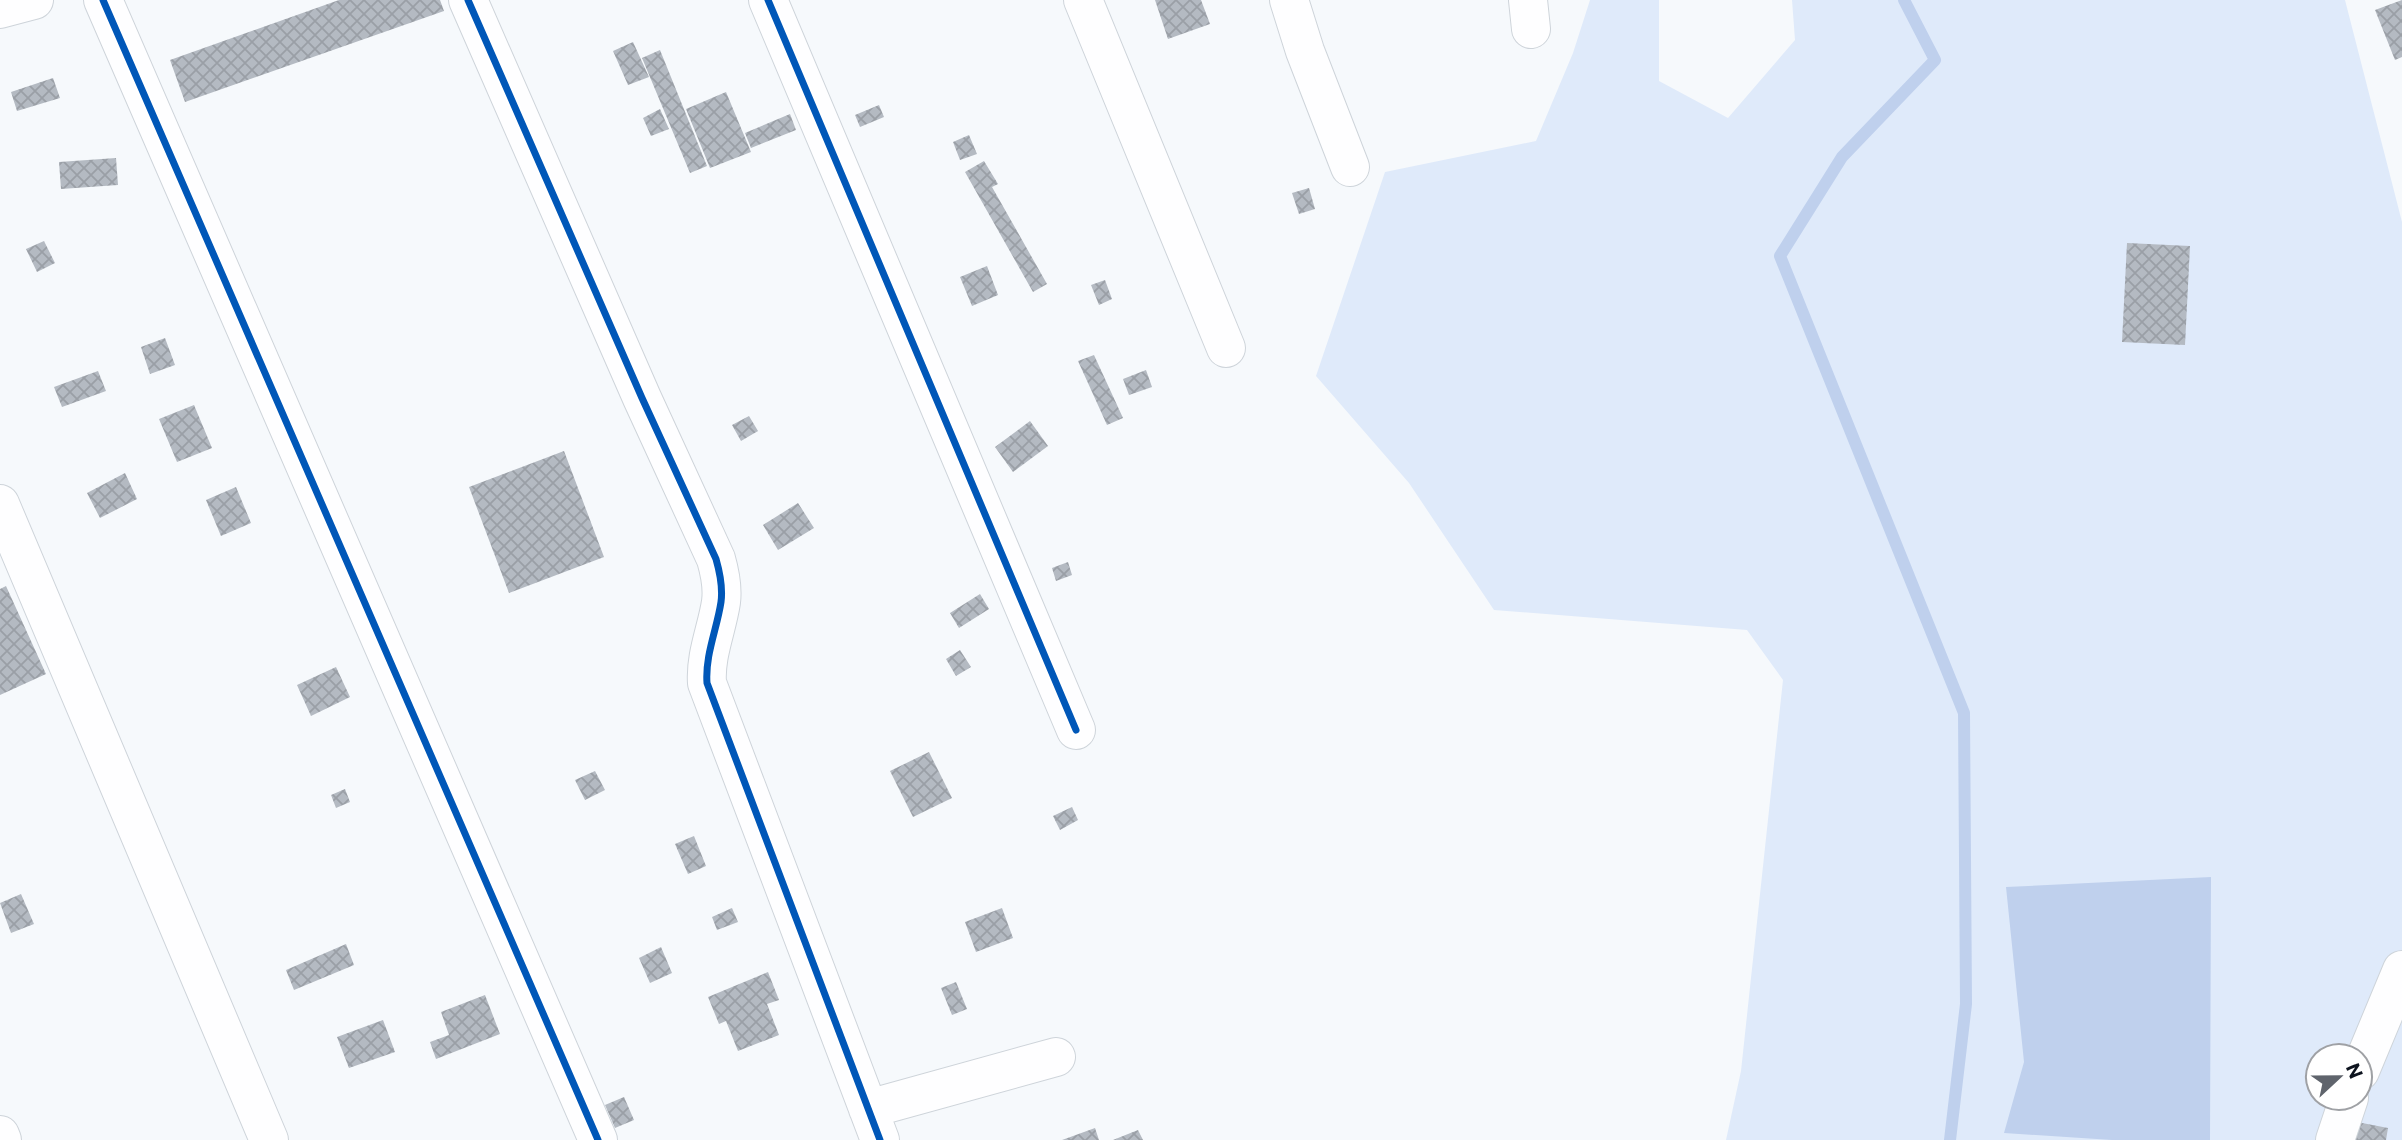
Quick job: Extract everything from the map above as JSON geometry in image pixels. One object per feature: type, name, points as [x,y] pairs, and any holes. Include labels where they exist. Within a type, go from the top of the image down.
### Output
[{"type":"street","points":[[0,9],[34,0]]},
{"type":"street","points":[[103,0],[598,1140]]},
{"type":"street","points":[[468,0],[642,398],[716,559],[722,582],[721,602],[706,669],[707,683],[874,1124],[1056,1057]]},
{"type":"street","points":[[768,0],[1076,730]]},
{"type":"street","points":[[1083,0],[1226,348]]},
{"type":"street","points":[[1289,0],[1305,51],[1350,167]]},
{"type":"street","points":[[0,504],[269,1140]]},
{"type":"street","points":[[2372,1042],[2402,970]]},
{"type":"street","points":[[2335,1140],[2344,1112]]},
{"type":"shaded area","points":[[1590,0],[1659,0],[1659,81],[1728,118],[1795,40],[1792,0],[2345,0],[2402,222],[2402,1140],[1726,1140],[1741,1071],[1783,680],[1747,630],[1494,610],[1409,483],[1316,376],[1385,172],[1536,141],[1573,53]]},
{"type":"water","points":[[2211,877],[2210,1140],[2112,1140],[2004,1133],[2024,1062],[2006,887]]},
{"type":"building","points":[[339,0],[440,0],[444,11],[185,102],[170,60]]},
{"type":"building","points":[[1155,0],[1201,0],[1210,24],[1168,39]]},
{"type":"building","points":[[2402,0],[2402,57],[2395,60],[2375,10]]},
{"type":"building","points":[[633,42],[649,77],[628,85],[613,51]]},
{"type":"building","points":[[660,50],[707,166],[690,173],[642,58]]},
{"type":"building","points":[[53,78],[60,98],[17,111],[11,92]]},
{"type":"building","points":[[726,92],[751,152],[710,168],[686,109]]},
{"type":"building","points":[[879,105],[884,117],[860,127],[855,115]]},
{"type":"building","points":[[660,109],[669,129],[651,136],[643,118]]},
{"type":"building","points":[[790,114],[796,130],[751,148],[745,133]]},
{"type":"building","points":[[969,135],[977,154],[960,160],[953,142]]},
{"type":"building","points":[[116,158],[118,185],[61,189],[59,162]]},
{"type":"building","points":[[984,161],[998,184],[992,187],[1047,284],[1033,292],[965,172]]},
{"type":"building","points":[[1309,188],[1315,209],[1299,214],[1292,193]]},
{"type":"building","points":[[44,241],[55,263],[37,272],[26,249]]},
{"type":"building","points":[[2127,243],[2190,246],[2185,345],[2122,342]]},
{"type":"building","points":[[987,266],[998,295],[972,306],[960,277]]},
{"type":"building","points":[[1105,280],[1112,299],[1099,305],[1091,285]]},
{"type":"building","points":[[165,338],[175,365],[150,374],[141,347]]},
{"type":"building","points":[[1094,355],[1123,418],[1107,425],[1078,361]]},
{"type":"building","points":[[1146,370],[1152,387],[1129,395],[1123,379]]},
{"type":"building","points":[[98,371],[106,391],[62,407],[54,387]]},
{"type":"building","points":[[194,405],[212,448],[177,462],[159,419]]},
{"type":"building","points":[[749,416],[758,431],[741,441],[732,425]]},
{"type":"building","points":[[1030,421],[1048,446],[1013,472],[995,447]]},
{"type":"building","points":[[564,451],[604,557],[509,593],[469,487]]},
{"type":"building","points":[[125,473],[137,499],[100,518],[87,493]]},
{"type":"building","points":[[236,487],[251,523],[221,536],[206,500]]},
{"type":"building","points":[[798,503],[814,528],[778,550],[763,525]]},
{"type":"building","points":[[1068,562],[1072,575],[1056,581],[1052,568]]},
{"type":"building","points":[[6,586],[46,674],[0,695],[0,589]]},
{"type":"building","points":[[980,594],[989,609],[959,628],[950,613]]},
{"type":"building","points":[[960,650],[971,667],[956,676],[946,659]]},
{"type":"building","points":[[336,667],[350,697],[311,716],[297,685]]},
{"type":"building","points":[[929,752],[952,798],[913,817],[890,771]]},
{"type":"building","points":[[595,771],[605,790],[585,800],[575,780]]},
{"type":"building","points":[[345,789],[350,802],[336,808],[331,795]]},
{"type":"building","points":[[1072,807],[1078,820],[1060,830],[1053,816]]},
{"type":"building","points":[[694,836],[706,866],[688,874],[675,844]]},
{"type":"building","points":[[21,894],[34,924],[11,933],[0,903]]},
{"type":"building","points":[[732,908],[738,922],[717,930],[712,917]]},
{"type":"building","points":[[1002,908],[1013,938],[976,952],[965,922]]},
{"type":"building","points":[[346,944],[354,965],[294,990],[286,970]]},
{"type":"building","points":[[661,947],[672,973],[650,983],[639,958]]},
{"type":"building","points":[[768,972],[779,1000],[767,1004],[779,1035],[738,1051],[726,1021],[719,1024],[708,997]]},
{"type":"building","points":[[956,982],[967,1009],[952,1015],[941,988]]},
{"type":"building","points":[[485,995],[500,1034],[436,1059],[430,1042],[449,1035],[441,1012]]},
{"type":"building","points":[[383,1020],[395,1052],[349,1068],[337,1037]]},
{"type":"building","points":[[624,1097],[634,1120],[615,1128],[605,1105]]},
{"type":"building","points":[[2357,1122],[2388,1128],[2386,1140],[2354,1140]]},
{"type":"building","points":[[1095,1128],[1099,1140],[1062,1140]]},
{"type":"building","points":[[1138,1130],[1143,1140],[1113,1140]]},
{"type":"waterway","points":[[1904,0],[1935,60],[1842,157],[1780,256],[1964,713],[1966,1004],[1950,1140]]},
{"type":"cycle path","points":[[103,0],[598,1140]]},
{"type":"cycle path","points":[[468,0],[642,398],[716,559],[722,596],[708,662],[707,683],[880,1140]]},
{"type":"cycle path","points":[[768,0],[1076,730]]}]
